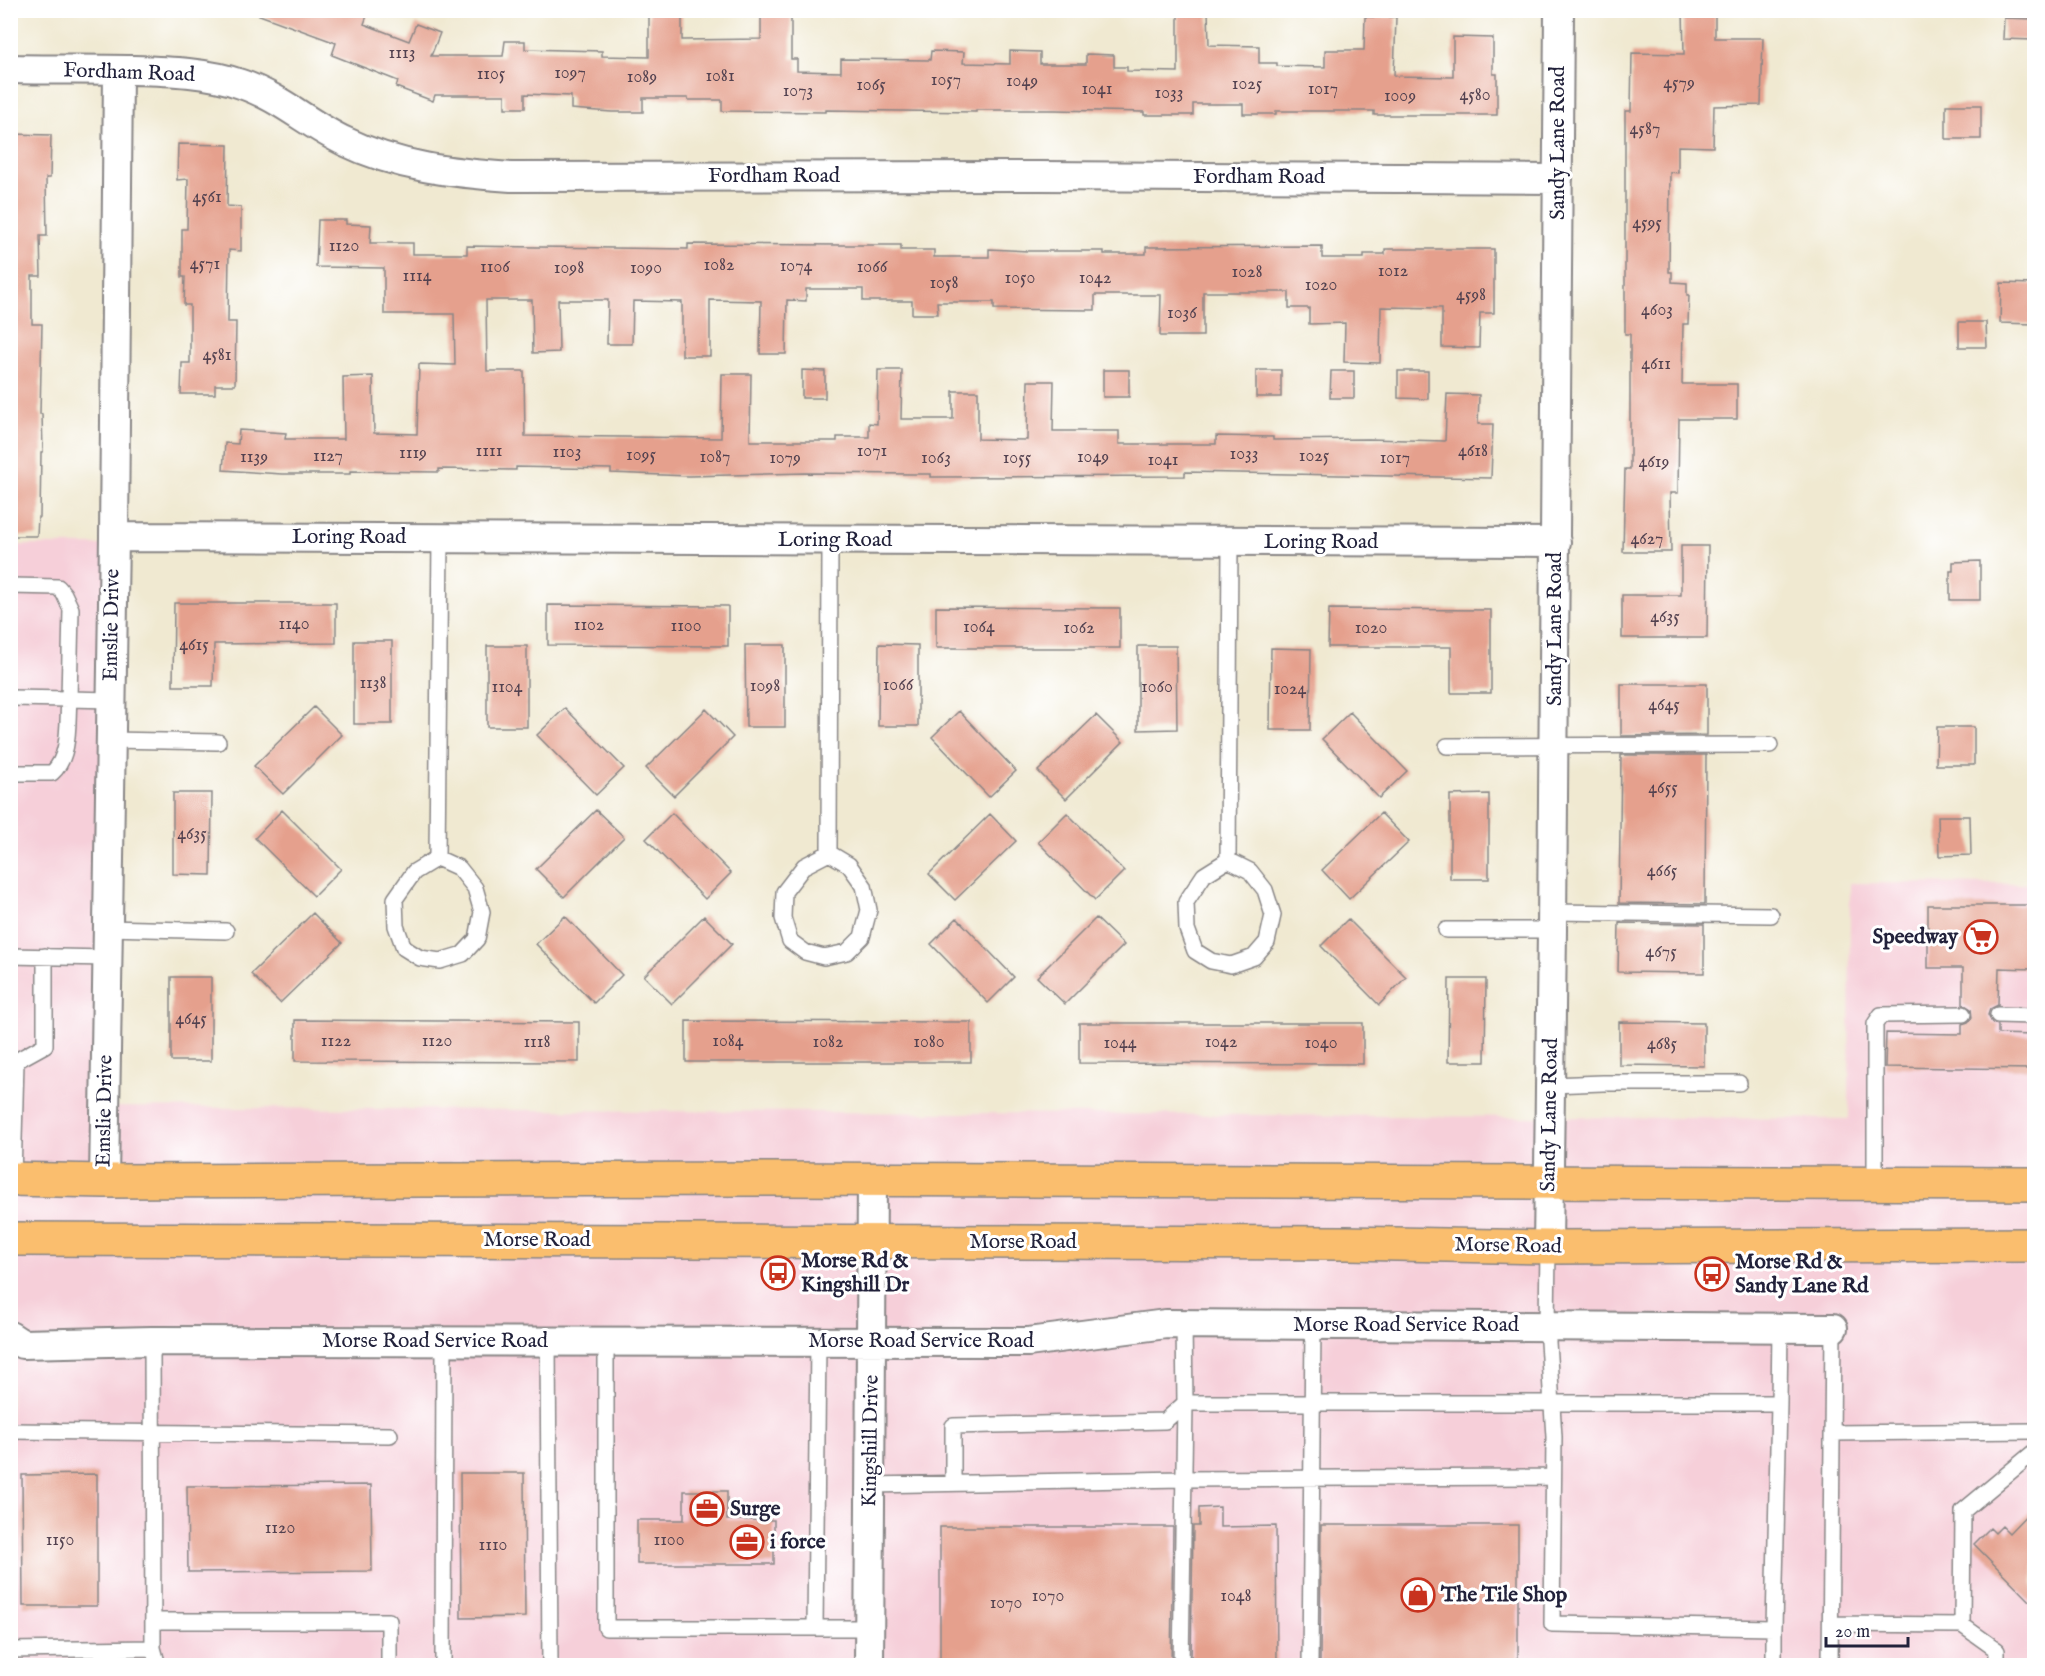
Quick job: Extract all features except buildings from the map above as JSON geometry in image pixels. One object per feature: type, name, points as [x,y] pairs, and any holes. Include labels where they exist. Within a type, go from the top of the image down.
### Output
[{"type":"main road","points":[[12,1179],[104,1181],[748,1179],[2034,1184]]},
{"type":"main road","name":"Morse Road","points":[[10,1239],[1335,1243],[1548,1247],[2034,1245]]},
{"type":"street","name":"Sandy Lane Road","points":[[1548,1247],[1553,921],[1559,10]]},
{"type":"street","name":"Fordham Road","points":[[10,69],[168,71],[240,83],[276,98],[343,141],[397,162],[450,173],[512,177],[1040,176],[1558,179]]},
{"type":"street","name":"Emslie Drive","points":[[104,1181],[114,537],[118,70]]},
{"type":"street","name":"Loring Road","points":[[114,537],[1556,542]]},
{"type":"street","name":"Kingshill Drive","points":[[869,1665],[872,1180]]},
{"type":"street","name":"Morse Road Service Road","points":[[10,1336],[22,1344],[152,1341],[1028,1342],[1166,1324],[1833,1328]]},
{"type":"lane","points":[[437,858],[440,537]]},
{"type":"lane","points":[[829,853],[830,540]]},
{"type":"lane","points":[[1228,861],[1230,542]]},
{"type":"lane","points":[[10,586],[58,587],[71,609],[69,699],[65,753],[61,765],[52,773],[10,773]]},
{"type":"lane","points":[[10,698],[111,700]]},
{"type":"lane","points":[[110,741],[218,742]]},
{"type":"lane","points":[[1446,746],[1770,745]]},
{"type":"lane","points":[[829,853],[849,865],[864,886],[869,910],[862,937],[847,952],[824,957],[805,952],[790,941],[783,918],[783,892],[804,866],[829,853]]},
{"type":"lane","points":[[437,858],[459,868],[475,888],[482,912],[477,939],[463,954],[440,962],[420,958],[404,948],[396,926],[395,899],[414,872],[437,858]]},
{"type":"lane","points":[[1228,861],[1250,871],[1265,890],[1273,915],[1267,942],[1254,957],[1231,964],[1211,961],[1195,951],[1187,929],[1186,902],[1204,875],[1228,861]]},
{"type":"lane","points":[[1446,930],[1553,921],[1772,915]]},
{"type":"lane","points":[[107,928],[226,931]]},
{"type":"lane","points":[[10,956],[107,958]]},
{"type":"lane","points":[[12,1179],[13,1061],[45,1045],[45,956]]},
{"type":"lane","points":[[1875,1184],[1875,1024],[1881,1015],[1963,1014]]},
{"type":"lane","points":[[1998,1015],[2034,1016]]},
{"type":"lane","points":[[1551,1085],[1739,1083]]},
{"type":"lane","points":[[1548,1247],[1553,1478],[1552,1624],[1774,1629]]},
{"type":"lane","points":[[1181,1665],[1184,1324]]},
{"type":"lane","points":[[1310,1665],[1313,1324]]},
{"type":"lane","points":[[1774,1665],[1780,1328]]},
{"type":"lane","points":[[1830,1665],[1833,1328]]},
{"type":"lane","points":[[152,1341],[153,1648],[158,1665]]},
{"type":"lane","points":[[443,1665],[444,1341]]},
{"type":"lane","points":[[548,1341],[550,1665]]},
{"type":"lane","points":[[606,1341],[606,1628],[870,1628]]},
{"type":"lane","points":[[815,1628],[818,1342]]},
{"type":"lane","points":[[953,1482],[953,1426],[1166,1421],[1185,1403],[1779,1403]]},
{"type":"lane","points":[[10,1431],[390,1435]]},
{"type":"lane","points":[[1832,1433],[2034,1431]]},
{"type":"lane","points":[[1962,1625],[1963,1511],[2034,1452]]},
{"type":"lane","points":[[871,1485],[1183,1479],[1553,1478]]},
{"type":"lane","points":[[153,1621],[388,1621],[389,1665]]},
{"type":"lane","points":[[1831,1624],[1962,1625],[1997,1650],[1997,1665]]},
{"type":"lane","points":[[10,1650],[153,1648]]},
{"type":"shaded area","points":[[11,545],[112,545],[105,1107],[1849,1119],[1850,883],[2034,884],[2034,1665],[11,1666]]},
{"type":"place","name":"Speedway","points":[[1981,937]]},
{"type":"place","name":"Morse Rd & Kingshill Dr","points":[[778,1273]]},
{"type":"place","name":"Morse Rd & Sandy Lane Rd","points":[[1712,1274]]},
{"type":"place","name":"Surge","points":[[707,1509]]},
{"type":"place","name":"i force","points":[[747,1542]]},
{"type":"place","name":"The Tile Shop","points":[[1418,1595]]}]
